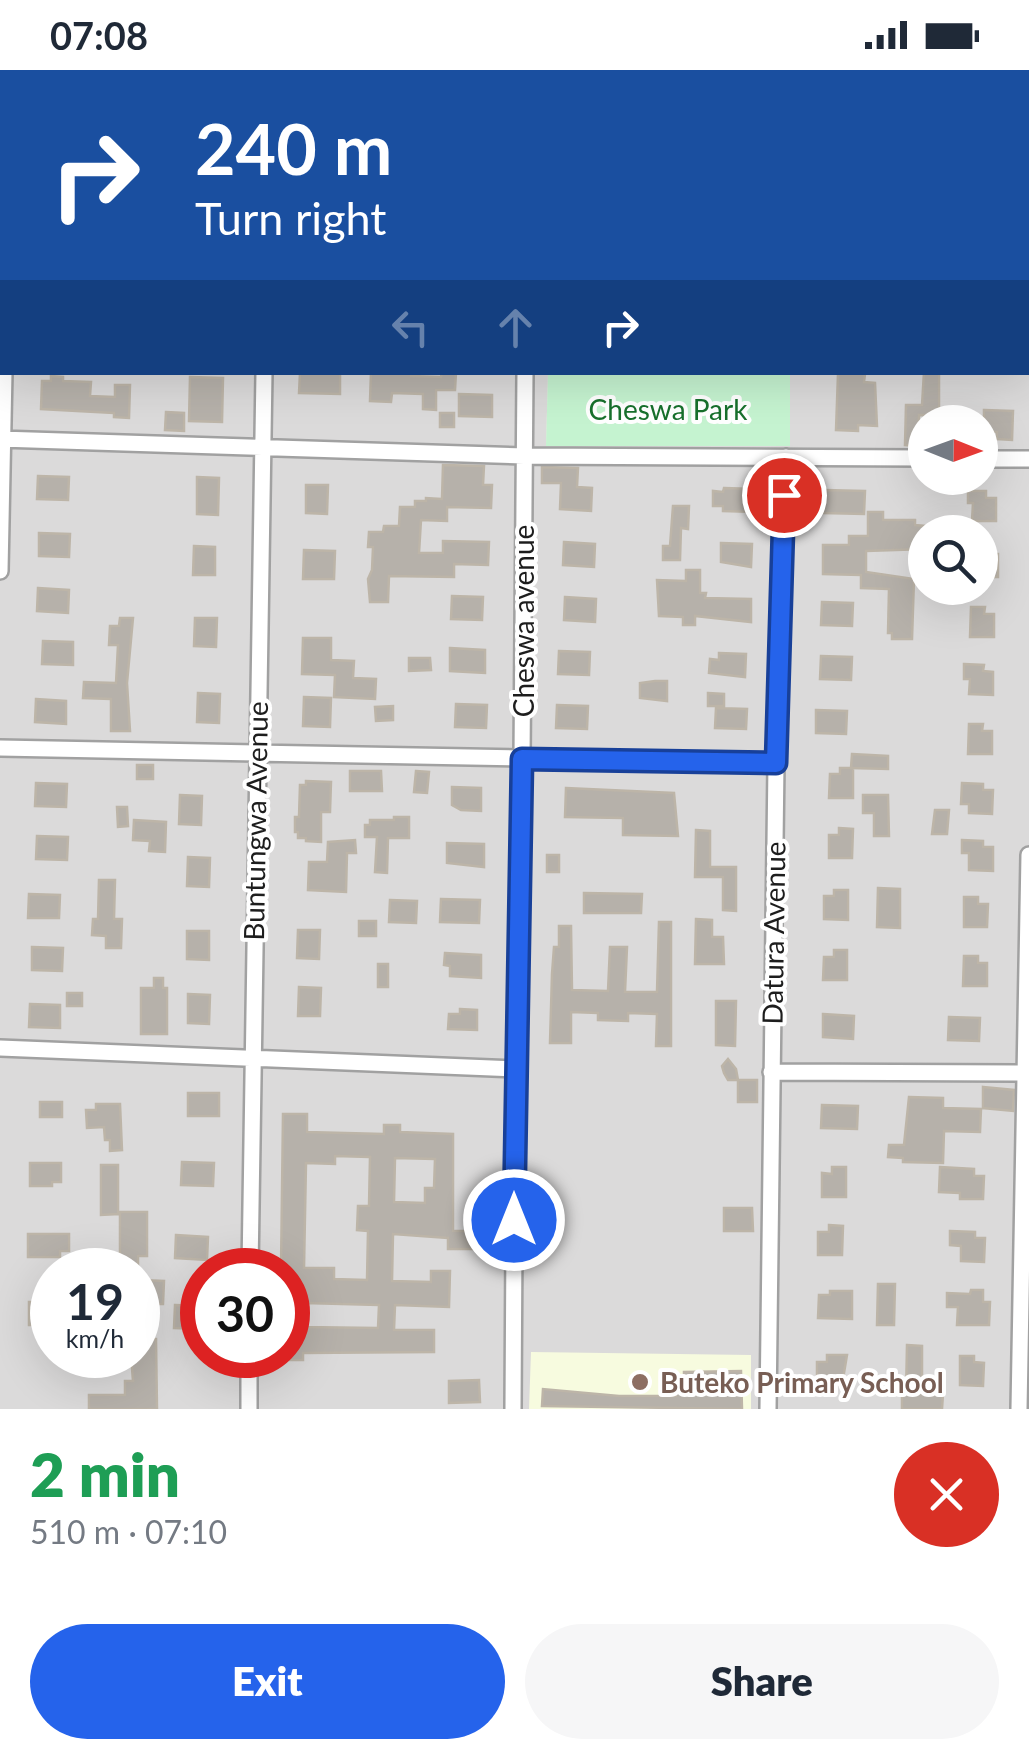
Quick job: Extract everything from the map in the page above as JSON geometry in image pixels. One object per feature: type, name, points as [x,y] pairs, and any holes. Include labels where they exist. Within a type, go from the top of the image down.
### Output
[{"type":"street","points":[[0,571],[4,375]]},
{"type":"street","name":"Buntungwa Avenue","points":[[250,1248],[264,375]]},
{"type":"street","name":"Cheswa avenue","points":[[513,1409],[525,375]]},
{"type":"street","points":[[2,440],[524,456],[908,458]]},
{"type":"street","name":"Datura Avenue","points":[[768,1409],[776,763],[786,457]]},
{"type":"street","points":[[998,458],[1029,459]]},
{"type":"street","points":[[0,748],[776,763]]},
{"type":"street","points":[[1019,1409],[1029,855]]},
{"type":"street","points":[[0,1048],[514,1069]]},
{"type":"street","points":[[771,1072],[1027,1073]]},
{"type":"street","points":[[249,1378],[249,1409]]},
{"type":"shaded area","points":[[0,375],[548,375],[546,446],[790,445],[790,375],[1029,375],[1029,1409],[0,1409]]},
{"type":"shaded area","name":"Buteko Primary School","points":[[531,1352],[751,1355],[751,1409],[529,1409]]},
{"type":"green space","name":"Cheswa Park","points":[[548,375],[790,375],[790,446],[546,446]]},
{"type":"building","points":[[300,375],[340,375],[340,394],[299,393]]},
{"type":"building","points":[[371,375],[456,375],[455,390],[436,390],[436,410],[423,409],[423,394],[392,393],[391,402],[370,401]]},
{"type":"building","points":[[838,375],[865,375],[864,382],[875,383],[877,426],[858,425],[858,431],[836,430]]},
{"type":"building","points":[[924,375],[939,375],[939,405],[922,405]]},
{"type":"building","points":[[51,376],[63,377],[63,381],[91,382],[90,396],[115,397],[115,385],[130,385],[129,418],[114,417],[114,413],[41,409],[42,381],[51,381]]},
{"type":"building","points":[[190,377],[223,378],[222,422],[189,421]]},
{"type":"building","points":[[459,394],[492,395],[492,417],[459,416]]},
{"type":"building","points":[[908,405],[908,445],[905,445]]},
{"type":"building","points":[[998,410],[1013,411],[1012,440],[998,439]]},
{"type":"building","points":[[166,412],[184,413],[184,431],[165,430]]},
{"type":"building","points":[[440,413],[454,413],[454,427],[440,427]]},
{"type":"building","points":[[443,465],[484,466],[483,485],[492,485],[491,508],[447,507],[447,521],[421,520],[419,553],[443,553],[443,541],[489,542],[488,565],[454,564],[454,577],[389,576],[388,602],[370,602],[368,579],[373,547],[368,547],[369,532],[399,526],[400,507],[415,507],[415,501],[426,498],[442,499]]},
{"type":"building","points":[[542,467],[578,468],[577,487],[592,488],[591,511],[560,509],[561,483],[542,483]]},
{"type":"building","points":[[38,476],[69,477],[68,500],[37,499]]},
{"type":"building","points":[[197,477],[219,478],[218,515],[197,514]]},
{"type":"building","points":[[306,485],[328,485],[327,514],[306,513]]},
{"type":"building","points":[[724,488],[754,489],[754,512],[723,511],[723,506],[713,506],[713,491],[723,492]]},
{"type":"building","points":[[824,490],[865,491],[864,514],[823,513]]},
{"type":"building","points":[[968,495],[996,498],[996,515],[972,515],[973,503],[968,503]]},
{"type":"building","points":[[673,506],[689,506],[688,529],[681,528],[680,560],[663,560],[663,546],[670,546]]},
{"type":"building","points":[[868,512],[883,512],[883,520],[908,520],[908,550],[866,551],[866,572],[908,578],[908,605],[913,605],[912,639],[892,639],[892,633],[888,633],[889,589],[861,588],[861,575],[823,574],[823,545],[849,545],[849,536],[868,536]]},
{"type":"building","points":[[39,533],[70,534],[69,557],[39,556]]},
{"type":"building","points":[[564,542],[595,544],[594,567],[563,565]]},
{"type":"building","points":[[721,543],[752,544],[751,567],[721,562]]},
{"type":"building","points":[[194,546],[215,547],[215,575],[193,575]]},
{"type":"building","points":[[304,550],[335,551],[334,579],[303,579]]},
{"type":"building","points":[[686,570],[700,570],[700,593],[706,593],[705,598],[751,599],[751,622],[695,616],[695,625],[683,625],[683,617],[659,616],[657,580],[686,581]]},
{"type":"building","points":[[38,588],[69,590],[68,613],[37,611]]},
{"type":"building","points":[[452,596],[483,597],[482,620],[451,619]]},
{"type":"building","points":[[565,597],[596,599],[595,622],[564,620]]},
{"type":"building","points":[[822,602],[853,603],[852,626],[821,625]]},
{"type":"building","points":[[971,607],[985,607],[984,614],[994,614],[994,637],[970,637]]},
{"type":"building","points":[[120,618],[133,618],[127,683],[130,731],[111,731],[111,699],[83,698],[84,682],[116,683],[118,645],[109,645],[110,626],[119,626]]},
{"type":"building","points":[[195,618],[217,618],[216,647],[194,646]]},
{"type":"building","points":[[303,638],[331,638],[331,660],[354,661],[353,678],[376,679],[375,699],[334,697],[335,675],[302,674]]},
{"type":"building","points":[[43,641],[73,642],[73,665],[42,664]]},
{"type":"building","points":[[450,648],[485,650],[485,673],[450,671]]},
{"type":"building","points":[[559,651],[590,652],[589,675],[558,674]]},
{"type":"building","points":[[719,653],[746,654],[745,677],[709,673],[710,659],[719,660]]},
{"type":"building","points":[[821,656],[852,657],[851,680],[820,679]]},
{"type":"building","points":[[409,658],[430,658],[431,670],[409,671]]},
{"type":"building","points":[[964,664],[984,665],[983,671],[993,672],[993,695],[969,694],[970,679],[964,679]]},
{"type":"building","points":[[667,681],[667,701],[640,698],[640,683]]},
{"type":"building","points":[[198,693],[220,694],[219,723],[197,722]]},
{"type":"building","points":[[708,693],[724,694],[724,706],[708,706]]},
{"type":"building","points":[[304,697],[331,698],[330,727],[303,726]]},
{"type":"building","points":[[36,699],[66,701],[66,724],[35,722]]},
{"type":"building","points":[[456,704],[487,705],[486,728],[455,727]]},
{"type":"building","points":[[557,705],[588,706],[587,729],[556,728]]},
{"type":"building","points":[[393,706],[393,720],[376,721],[375,707]]},
{"type":"building","points":[[716,708],[747,709],[746,729],[715,728]]},
{"type":"building","points":[[816,710],[847,711],[846,734],[816,733]]},
{"type":"building","points":[[969,724],[983,724],[982,731],[992,731],[992,754],[968,754]]},
{"type":"building","points":[[852,754],[888,756],[888,769],[851,768]]},
{"type":"building","points":[[137,765],[153,765],[153,779],[137,779]]},
{"type":"building","points":[[840,768],[853,768],[853,798],[829,798],[830,774],[840,774]]},
{"type":"building","points":[[350,771],[381,771],[382,791],[350,791]]},
{"type":"building","points":[[416,771],[429,772],[427,793],[414,792]]},
{"type":"building","points":[[306,781],[331,782],[330,812],[321,812],[321,842],[298,838],[295,832],[300,785],[306,785]]},
{"type":"building","points":[[36,783],[67,784],[66,807],[35,806]]},
{"type":"building","points":[[962,783],[983,784],[983,790],[993,790],[992,814],[969,813],[969,804],[961,804]]},
{"type":"building","points":[[452,787],[481,788],[481,811],[461,810],[452,805]]},
{"type":"building","points":[[566,788],[674,793],[678,836],[623,835],[623,818],[565,817]]},
{"type":"building","points":[[180,795],[202,796],[201,825],[179,824]]},
{"type":"building","points":[[863,795],[888,795],[889,836],[874,836],[874,813],[863,813]]},
{"type":"building","points":[[117,807],[127,807],[128,826],[118,827]]},
{"type":"building","points":[[935,810],[949,810],[947,834],[932,834]]},
{"type":"building","points":[[409,817],[409,838],[388,838],[387,873],[375,872],[377,837],[365,837],[365,825],[370,825],[370,820]]},
{"type":"building","points":[[134,820],[166,822],[165,852],[149,851],[150,841],[133,840]]},
{"type":"building","points":[[839,828],[853,829],[852,858],[829,858],[829,835],[839,835]]},
{"type":"building","points":[[696,830],[710,831],[710,867],[736,867],[736,911],[723,910],[723,877],[695,877]]},
{"type":"building","points":[[37,836],[68,837],[67,860],[36,859]]},
{"type":"building","points":[[355,840],[356,853],[347,853],[346,892],[308,890],[309,862],[327,862],[328,842]]},
{"type":"building","points":[[962,840],[983,841],[983,847],[993,847],[993,871],[969,870],[969,853],[962,853]]},
{"type":"building","points":[[447,843],[484,844],[484,867],[447,863]]},
{"type":"building","points":[[547,855],[559,855],[559,872],[547,872]]},
{"type":"building","points":[[188,857],[210,858],[209,887],[187,886]]},
{"type":"building","points":[[99,880],[115,880],[114,919],[122,919],[121,948],[106,948],[106,936],[92,935],[93,919],[98,919]]},
{"type":"building","points":[[878,888],[900,889],[900,928],[877,927]]},
{"type":"building","points":[[834,890],[848,890],[848,920],[824,919],[824,896],[834,896]]},
{"type":"building","points":[[584,893],[642,894],[641,913],[584,913]]},
{"type":"building","points":[[29,894],[60,895],[59,918],[28,918]]},
{"type":"building","points":[[964,897],[978,897],[978,904],[988,904],[987,927],[964,927]]},
{"type":"building","points":[[441,899],[480,900],[479,923],[440,922]]},
{"type":"building","points":[[390,900],[417,901],[416,923],[389,922]]},
{"type":"building","points":[[696,919],[712,920],[712,937],[723,937],[724,964],[695,964]]},
{"type":"building","points":[[359,921],[376,921],[376,936],[359,936]]},
{"type":"building","points":[[659,922],[671,922],[671,1046],[656,1046],[657,1014],[628,1013],[628,1021],[598,1020],[598,1013],[571,1012],[571,1043],[550,1043],[554,947],[559,947],[559,926],[571,926],[572,990],[608,991],[610,947],[627,947],[625,992],[657,992]]},
{"type":"building","points":[[298,930],[320,930],[319,959],[297,958]]},
{"type":"building","points":[[187,931],[209,931],[209,960],[187,959]]},
{"type":"building","points":[[32,947],[63,948],[62,971],[32,970]]},
{"type":"building","points":[[834,950],[847,950],[847,980],[823,980],[824,957],[834,957]]},
{"type":"building","points":[[445,953],[481,955],[481,978],[450,976],[450,966],[444,965]]},
{"type":"building","points":[[964,956],[978,956],[978,963],[987,963],[987,986],[963,986]]},
{"type":"building","points":[[378,964],[388,964],[388,987],[378,987]]},
{"type":"building","points":[[154,978],[163,978],[163,988],[167,988],[167,1034],[141,1034],[141,988],[154,988]]},
{"type":"building","points":[[299,987],[321,988],[320,1016],[298,1016]]},
{"type":"building","points":[[67,993],[82,993],[82,1006],[67,1006]]},
{"type":"building","points":[[188,994],[210,995],[209,1024],[188,1023]]},
{"type":"building","points":[[716,1001],[736,1001],[735,1046],[716,1045]]},
{"type":"building","points":[[30,1004],[60,1005],[60,1028],[29,1027]]},
{"type":"building","points":[[460,1009],[477,1010],[477,1030],[448,1029],[449,1014],[460,1014]]},
{"type":"building","points":[[823,1014],[854,1016],[853,1039],[823,1037]]},
{"type":"building","points":[[949,1017],[980,1018],[979,1041],[948,1040]]},
{"type":"building","points":[[728,1059],[738,1080],[728,1080],[724,1073],[722,1066]]},
{"type":"building","points":[[738,1080],[757,1080],[757,1102],[738,1102]]},
{"type":"building","points":[[983,1087],[1014,1090],[1013,1111],[983,1108]]},
{"type":"building","points":[[188,1093],[219,1093],[219,1116],[188,1116]]},
{"type":"building","points":[[909,1097],[943,1098],[943,1108],[981,1109],[980,1132],[944,1131],[943,1163],[903,1162],[903,1158],[888,1157],[889,1145],[904,1145]]},
{"type":"building","points":[[40,1102],[62,1102],[62,1117],[40,1117]]},
{"type":"building","points":[[96,1104],[120,1104],[122,1150],[110,1151],[104,1127],[87,1128],[86,1110],[96,1110]]},
{"type":"building","points":[[822,1105],[858,1106],[857,1129],[821,1128]]},
{"type":"building","points":[[283,1114],[307,1114],[307,1132],[384,1134],[384,1125],[400,1125],[400,1132],[453,1134],[453,1231],[481,1231],[480,1249],[448,1249],[448,1238],[393,1234],[392,1281],[431,1282],[431,1271],[450,1271],[449,1307],[395,1305],[394,1330],[434,1330],[434,1352],[310,1353],[310,1327],[378,1328],[379,1305],[310,1303],[310,1268],[334,1268],[334,1279],[367,1280],[368,1231],[357,1230],[358,1206],[369,1206],[370,1157],[335,1156],[335,1164],[306,1163],[304,1248],[281,1248]],"holes":[[[395,1158],[435,1159],[434,1188],[425,1188],[425,1203],[394,1202]]]},
{"type":"building","points":[[182,1162],[214,1163],[213,1186],[181,1185]]},
{"type":"building","points":[[30,1163],[61,1163],[61,1182],[30,1186]]},
{"type":"building","points":[[101,1165],[118,1165],[118,1214],[101,1215]]},
{"type":"building","points":[[832,1167],[846,1167],[846,1197],[822,1197],[822,1173],[832,1174]]},
{"type":"building","points":[[940,1167],[974,1169],[974,1176],[984,1176],[983,1199],[960,1199],[960,1193],[939,1192]]},
{"type":"building","points":[[724,1208],[752,1208],[753,1231],[724,1231]]},
{"type":"building","points":[[120,1212],[147,1212],[147,1248],[120,1248]]},
{"type":"building","points":[[829,1225],[843,1226],[842,1255],[818,1255],[818,1232],[829,1232]]},
{"type":"building","points":[[950,1231],[975,1232],[975,1238],[985,1238],[984,1262],[961,1261],[961,1246],[950,1245]]},
{"type":"building","points":[[28,1234],[69,1234],[69,1248],[30,1248],[28,1257]]},
{"type":"building","points":[[176,1235],[208,1237],[208,1248],[180,1248],[180,1258],[175,1258]]},
{"type":"building","points":[[160,1281],[164,1281],[160,1304]]},
{"type":"building","points":[[878,1284],[895,1284],[894,1325],[877,1325]]},
{"type":"building","points":[[971,1290],[983,1290],[983,1302],[990,1302],[989,1325],[957,1325],[958,1307],[947,1307],[947,1293],[970,1294]]},
{"type":"building","points":[[830,1291],[852,1291],[852,1319],[818,1318],[819,1295],[830,1295]]},
{"type":"building","points":[[175,1305],[180,1305],[180,1328],[174,1328]]},
{"type":"building","points":[[907,1345],[922,1346],[922,1394],[943,1394],[942,1409],[902,1409]]},
{"type":"building","points":[[827,1355],[847,1355],[842,1385],[817,1385],[817,1362],[827,1362]]},
{"type":"building","points":[[960,1356],[974,1356],[974,1362],[984,1363],[983,1386],[960,1385]]},
{"type":"building","points":[[741,1371],[742,1409],[542,1406],[543,1389],[676,1396],[676,1392],[684,1392],[684,1372]]},
{"type":"building","points":[[133,1378],[157,1378],[157,1409],[89,1409],[89,1395],[125,1395],[125,1381]]},
{"type":"building","points":[[479,1380],[480,1402],[449,1403],[449,1381]]},
{"type":"place","name":"Buteko Primary School","points":[[640,1382]]},
{"type":"route","points":[[514,1220],[522,759],[776,763],[784,495]]}]
